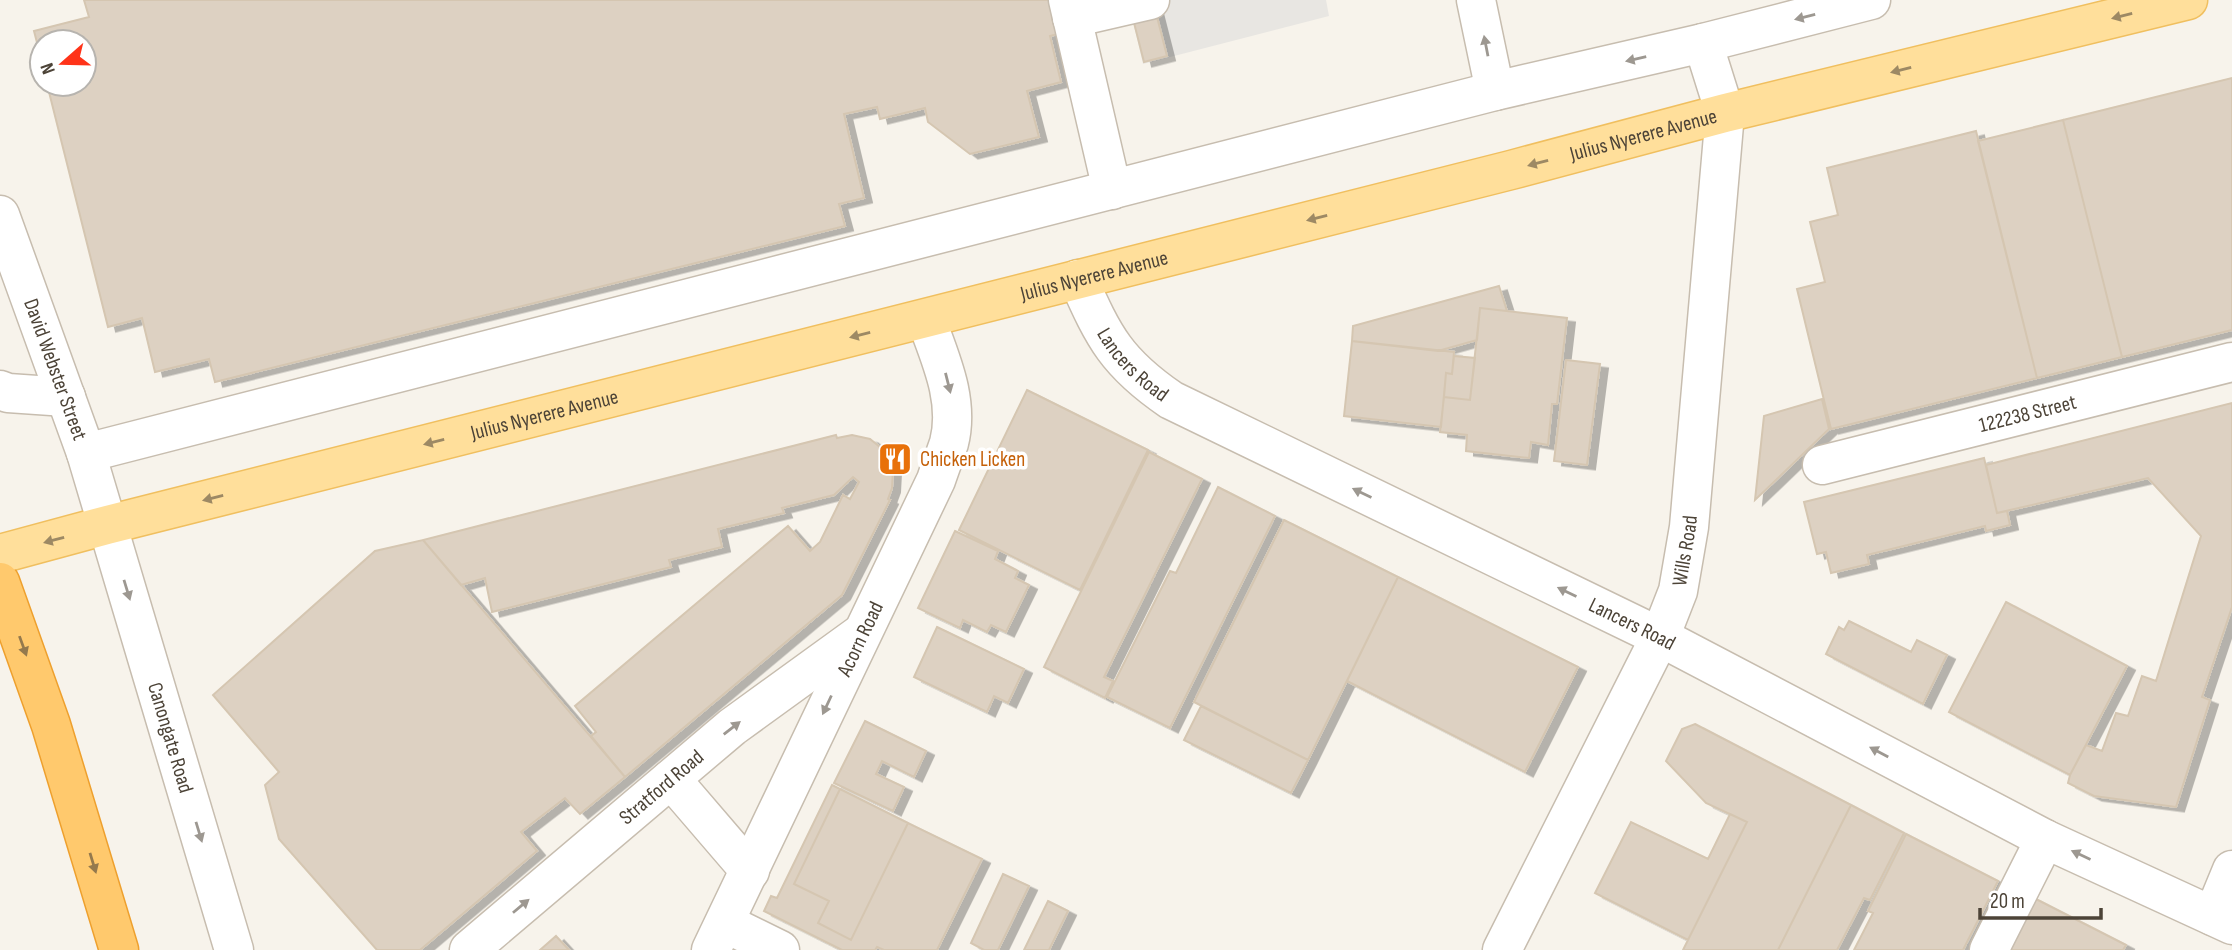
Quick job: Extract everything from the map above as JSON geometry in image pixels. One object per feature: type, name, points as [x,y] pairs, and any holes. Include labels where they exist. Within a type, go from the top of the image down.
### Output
[{"type":"highway","points":[[0,582],[51,724],[119,950]]},
{"type":"main road","name":"Julius Nyerere Avenue","points":[[0,555],[107,525],[926,319],[1725,113],[2188,0]]},
{"type":"street","points":[[1112,190],[1070,9],[1150,0]]},
{"type":"street","points":[[1476,0],[1495,91]]},
{"type":"street","points":[[86,453],[1495,91],[1703,43],[1871,0]]},
{"type":"street","points":[[1703,43],[1725,113]]},
{"type":"street","name":"Wills Road","points":[[1502,950],[1660,637],[1678,591],[1689,527],[1725,113]]},
{"type":"street","name":"David Webster Street","points":[[0,215],[86,453],[107,525]]},
{"type":"street","name":"Lancers Road","points":[[1078,279],[1099,327],[1121,360],[1143,381],[1171,400],[1660,637],[2045,839],[2223,920]]},
{"type":"street","name":"Acorn Road","points":[[718,937],[936,480],[950,440],[953,401],[926,319]]},
{"type":"street","name":"122238 Street","points":[[1822,465],[2232,362]]},
{"type":"street","points":[[0,390],[8,393],[66,397]]},
{"type":"street","name":"Canongate Road","points":[[107,525],[234,950]]},
{"type":"street","name":"Stratford Road","points":[[469,950],[732,727],[861,633]]},
{"type":"street","points":[[671,779],[750,871]]},
{"type":"street","points":[[1989,950],[2045,839]]},
{"type":"street","points":[[2223,920],[2232,870]]},
{"type":"street","points":[[718,937],[780,950]]},
{"type":"shaded area","points":[[1128,0],[1326,0],[1329,16],[1143,64]]},
{"type":"building","points":[[84,0],[1054,0],[1062,33],[1050,36],[1061,82],[1027,91],[1039,137],[970,154],[928,122],[925,108],[880,119],[877,107],[844,114],[864,198],[839,204],[845,226],[215,382],[209,359],[155,372],[142,318],[108,327],[51,98],[98,98],[98,28],[46,28],[89,17]]},
{"type":"building","points":[[1155,9],[1167,56],[1144,62],[1132,15]]},
{"type":"building","points":[[2232,78],[2232,330],[2122,357],[2063,120]]},
{"type":"building","points":[[2063,120],[2122,357],[2037,378],[1978,141]]},
{"type":"building","points":[[1976,131],[2037,378],[1831,429],[1797,289],[1825,282],[1810,222],[1838,215],[1827,168]]},
{"type":"building","points":[[1499,286],[1507,311],[1480,308],[1477,340],[1438,351],[1352,341],[1353,326]]},
{"type":"building","points":[[1480,308],[1567,318],[1557,404],[1552,404],[1548,445],[1531,442],[1529,458],[1466,451],[1467,435],[1440,432],[1444,397],[1470,400]]},
{"type":"building","points":[[1352,341],[1454,352],[1452,374],[1446,373],[1441,427],[1344,416]]},
{"type":"building","points":[[1454,356],[1475,358],[1470,400],[1444,397],[1446,373],[1452,374]]},
{"type":"building","points":[[1566,360],[1600,364],[1587,465],[1554,461]]},
{"type":"building","points":[[1027,390],[1148,450],[1080,590],[959,530]]},
{"type":"building","points":[[1822,399],[1829,429],[1755,500],[1764,416]]},
{"type":"building","points":[[2232,403],[2232,607],[2202,697],[2210,700],[2176,807],[2094,796],[2068,783],[2070,775],[2086,745],[2102,751],[2116,713],[2128,716],[2142,676],[2156,681],[2201,536],[2148,478],[1997,513],[1986,465]]},
{"type":"building","points":[[836,435],[837,438],[852,435],[870,439],[886,452],[893,469],[890,500],[842,595],[625,777],[591,736],[596,732],[575,706],[788,526],[810,551],[820,542],[843,495],[850,499],[859,482],[853,477],[834,495],[782,508],[784,513],[718,529],[722,547],[669,560],[671,567],[492,612],[485,578],[461,585],[423,540]]},
{"type":"building","points":[[1149,452],[1202,479],[1104,677],[1113,681],[1105,698],[1044,667]]},
{"type":"building","points":[[1984,458],[1997,513],[2007,511],[2010,525],[1986,531],[1985,526],[1867,555],[1869,564],[1831,573],[1826,552],[1817,554],[1804,502]]},
{"type":"building","points":[[1218,487],[1275,516],[1170,728],[1107,697],[1170,571],[1176,573]]},
{"type":"building","points":[[1284,520],[1398,577],[1308,760],[1194,702]]},
{"type":"building","points":[[955,531],[998,551],[995,559],[1018,571],[1015,578],[1029,585],[1006,632],[991,625],[987,632],[963,620],[960,628],[918,608]]},
{"type":"building","points":[[423,540],[625,777],[580,814],[565,798],[521,832],[537,851],[420,950],[377,950],[279,839],[265,785],[279,772],[213,695],[375,551]]},
{"type":"building","points":[[1398,577],[1578,667],[1525,772],[1347,681]]},
{"type":"building","points":[[2006,602],[2127,666],[2070,775],[1949,712]]},
{"type":"building","points":[[1849,621],[1911,652],[1917,640],[1947,655],[1923,704],[1826,654],[1839,627],[1844,630]]},
{"type":"building","points":[[937,627],[1024,669],[1008,703],[994,696],[987,712],[914,677]]},
{"type":"building","points":[[1201,706],[1308,760],[1291,793],[1184,740]]},
{"type":"building","points":[[865,721],[926,751],[914,777],[882,761],[876,774],[904,787],[893,811],[834,783]]},
{"type":"building","points":[[1695,724],[1851,805],[1778,950],[1683,950],[1747,822],[1706,803],[1666,761],[1682,729]]},
{"type":"building","points":[[832,785],[840,789],[794,884],[829,901],[818,923],[851,940],[908,823],[982,859],[937,950],[884,950],[877,947],[875,950],[842,950],[764,911],[771,896],[777,898]]},
{"type":"building","points":[[840,789],[908,823],[851,940],[818,923],[829,901],[794,884]]},
{"type":"building","points":[[1851,805],[1904,833],[1870,900],[1864,898],[1837,950],[1778,950]]},
{"type":"building","points":[[1730,814],[1747,822],[1688,940],[1595,893],[1631,822],[1708,859]]},
{"type":"building","points":[[1906,834],[1998,881],[1963,950],[1854,950],[1873,913],[1868,911]]},
{"type":"building","points":[[1003,874],[1029,886],[998,950],[984,950],[971,943]]},
{"type":"building","points":[[2032,897],[2126,945],[2123,950],[2005,950]]},
{"type":"building","points":[[1048,901],[1068,911],[1049,950],[1024,950]]},
{"type":"building","points":[[556,936],[569,950],[540,950]]},
{"type":"place","name":"Chicken Licken","points":[[895,459]]}]
